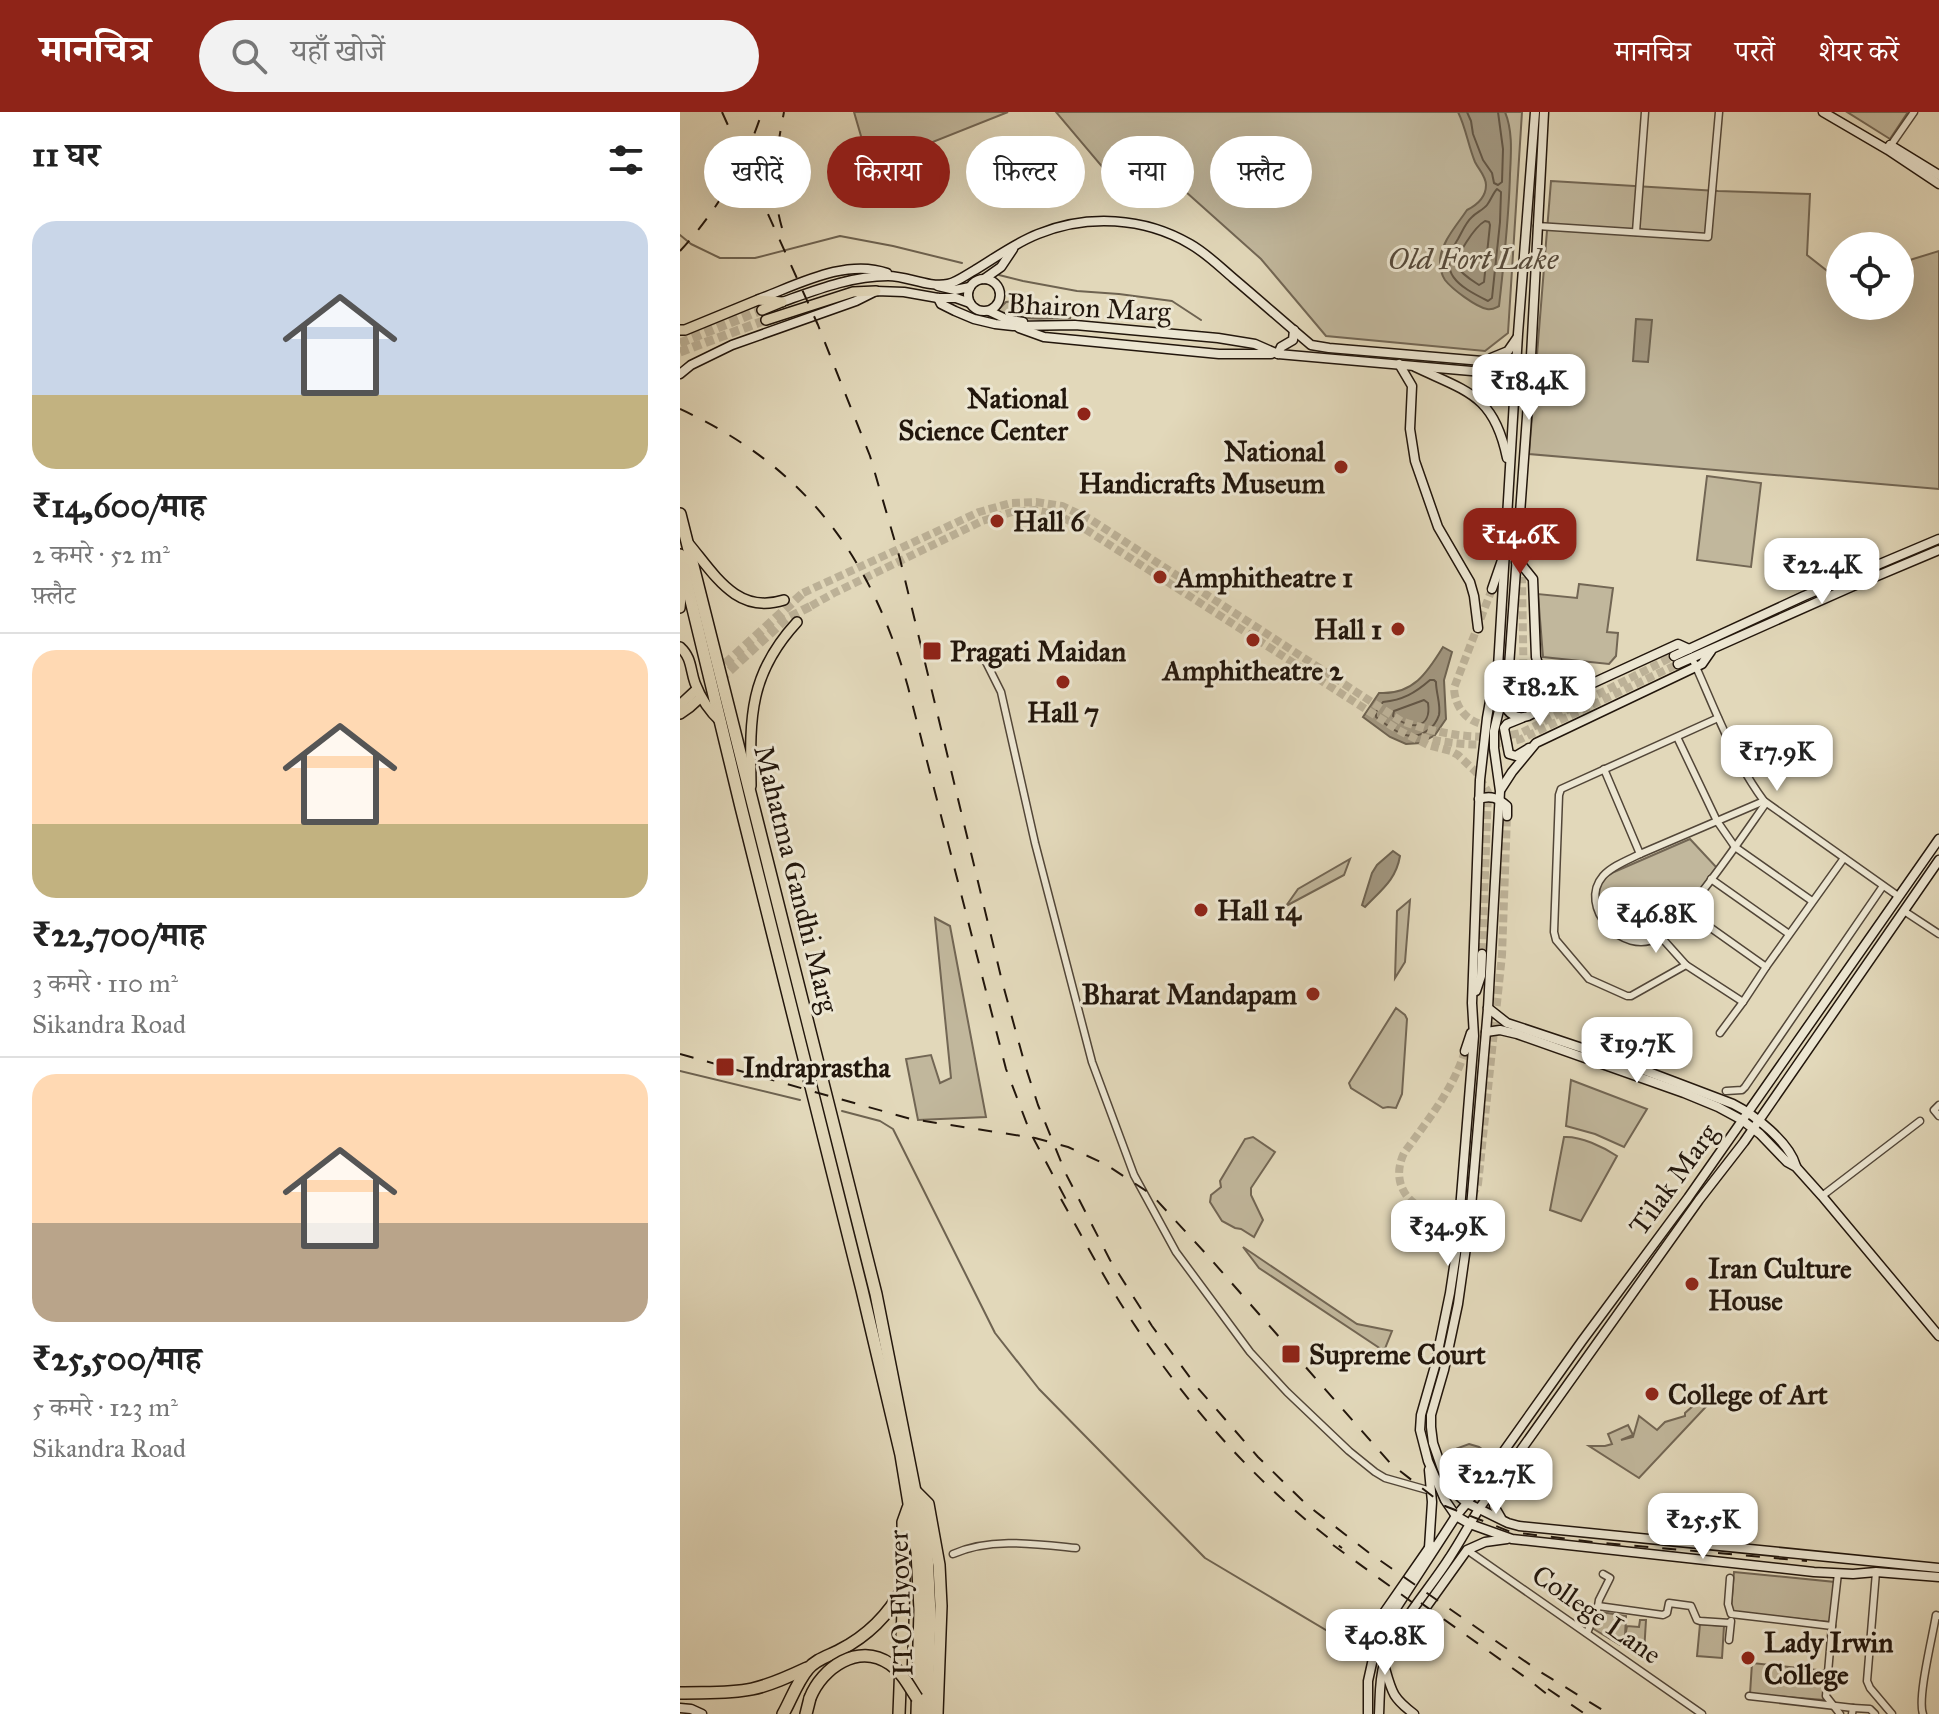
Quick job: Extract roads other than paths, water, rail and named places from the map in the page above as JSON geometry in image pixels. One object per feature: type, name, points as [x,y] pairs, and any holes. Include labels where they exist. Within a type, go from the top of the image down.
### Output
[{"type":"highway","name":"Mahatma Gandhi Marg","points":[[680,514],[876,1294],[916,1491]]},
{"type":"highway","name":"Mahatma Gandhi Marg","points":[[681,561],[862,1290],[910,1504]]},
{"type":"highway","points":[[781,969],[794,966]]},
{"type":"highway","points":[[916,1491],[928,1504],[939,1565],[941,1606],[937,1714]]},
{"type":"highway","name":"ITO Flyover","points":[[916,1491],[925,1612],[927,1714]]},
{"type":"highway","points":[[899,1714],[903,1522],[910,1504]]},
{"type":"highway","name":"ITO Flyover","points":[[910,1504],[922,1552]]},
{"type":"highway","points":[[680,1693],[753,1689],[808,1668],[862,1636],[893,1605],[904,1585]]},
{"type":"highway","name":"ITO Flyover","points":[[917,1714],[925,1612]]},
{"type":"highway","points":[[806,1714],[814,1688],[821,1678],[838,1664],[859,1656],[873,1656],[889,1663],[917,1698]]},
{"type":"highway","points":[[783,1714],[808,1668]]},
{"type":"main road","points":[[1535,112],[1497,684],[1487,718],[1479,799],[1472,1003],[1474,1036],[1457,1247],[1435,1366],[1421,1415],[1423,1446],[1454,1514],[1470,1524],[1512,1539],[1838,1573],[1938,1576]]},
{"type":"main road","points":[[1528,716],[1514,716],[1506,708],[1530,375],[1544,112]]},
{"type":"main road","points":[[1823,112],[1939,175]]},
{"type":"main road","points":[[1834,112],[1939,184]]},
{"type":"main road","name":"Bhairon Marg","points":[[933,285],[948,284],[962,278],[1016,245],[1048,230],[1083,222],[1119,221],[1179,238],[1210,257],[1311,345]]},
{"type":"main road","points":[[680,330],[837,271],[866,268],[955,290],[970,287],[1001,267],[1016,245]]},
{"type":"main road","points":[[762,310],[843,282],[894,276]]},
{"type":"main road","points":[[970,287],[970,303],[976,310],[989,311],[997,305],[1000,292],[992,281],[982,279]]},
{"type":"main road","points":[[933,285],[935,298],[956,298],[970,303]]},
{"type":"main road","points":[[766,320],[853,292],[876,291]]},
{"type":"main road","name":"Bhairon Marg","points":[[680,374],[691,365],[732,345],[876,291],[935,298],[941,304],[974,319],[995,324],[1075,325],[1170,334],[1255,344],[1277,354],[1517,375]]},
{"type":"main road","points":[[758,300],[782,302]]},
{"type":"main road","points":[[989,311],[1006,319],[1043,325]]},
{"type":"main road","points":[[1013,326],[1044,337],[1235,355],[1277,354],[1281,347],[1293,340],[1294,330]]},
{"type":"main road","points":[[1170,334],[1188,351]]},
{"type":"main road","points":[[1483,360],[1508,351],[1518,334]]},
{"type":"main road","points":[[1312,356],[1305,350],[1311,345],[1518,364]]},
{"type":"main road","points":[[1399,364],[1413,392],[1410,429],[1415,461],[1438,527],[1470,582],[1478,628]]},
{"type":"main road","points":[[1410,365],[1474,395],[1480,401],[1494,419],[1510,467]]},
{"type":"main road","points":[[1693,658],[1678,644],[1505,726],[1509,754],[1517,756],[1536,743],[1693,658],[1804,596],[1939,539]]},
{"type":"main road","points":[[687,542],[725,586],[740,598],[765,604],[784,600]]},
{"type":"main road","points":[[1492,589],[1506,550]]},
{"type":"main road","points":[[1676,660],[1693,658],[1939,550]]},
{"type":"main road","points":[[680,608],[681,561]]},
{"type":"main road","points":[[1516,562],[1522,577]]},
{"type":"main road","points":[[1516,562],[1533,579],[1536,657],[1540,671],[1563,686],[1580,689]]},
{"type":"main road","points":[[751,794],[750,732],[756,691],[775,650],[797,622]]},
{"type":"main road","points":[[680,647],[691,660],[694,681],[708,709],[721,722]]},
{"type":"main road","points":[[1507,677],[1494,731],[1500,795],[1488,1008],[1468,1243],[1444,1370],[1431,1415],[1433,1445],[1448,1483],[1467,1503],[1504,1522],[1529,1527],[1938,1576]]},
{"type":"main road","points":[[680,705],[697,694],[690,707],[680,714]]},
{"type":"main road","points":[[1500,795],[1512,772],[1536,743]]},
{"type":"main road","points":[[1479,799],[1500,795]]},
{"type":"main road","points":[[1500,795],[1507,806],[1507,816]]},
{"type":"main road","name":"Tilak Marg","points":[[1454,1514],[1467,1503],[1688,1198],[1939,839]]},
{"type":"main road","name":"Tilak Marg","points":[[1455,1559],[1479,1509],[1759,1120],[1939,860]]},
{"type":"main road","points":[[1472,1003],[1481,976],[1482,954]]},
{"type":"main road","points":[[1488,1008],[1507,1023],[1718,1107],[1742,1120],[1796,1167],[1939,1336]]},
{"type":"main road","points":[[1465,1051],[1473,1021]]},
{"type":"main road","points":[[1486,1032],[1504,1031],[1544,1039],[1609,1057],[1733,1104],[1759,1120],[1793,1157],[1796,1167]]},
{"type":"main road","points":[[1603,1314],[1613,1321]]},
{"type":"main road","points":[[1423,1446],[1433,1445]]},
{"type":"main road","points":[[1428,1461],[1432,1509],[1429,1549]]},
{"type":"main road","points":[[1494,1489],[1494,1506],[1504,1522]]},
{"type":"main road","points":[[1368,1714],[1368,1681],[1378,1636],[1377,1623],[1454,1514]]},
{"type":"main road","points":[[1378,1636],[1429,1560],[1454,1514]]},
{"type":"main road","points":[[1527,1541],[1521,1532],[1529,1527]]},
{"type":"main road","points":[[1379,1714],[1384,1663],[1392,1646],[1404,1638],[1455,1559],[1485,1542],[1512,1539]]},
{"type":"main road","points":[[1384,1663],[1397,1702],[1414,1714]]},
{"type":"main road","points":[[680,1708],[702,1714]]},
{"type":"street","points":[[1636,232],[1645,112]]},
{"type":"street","points":[[1537,226],[1708,237],[1719,112]]},
{"type":"street","points":[[1889,148],[1914,112]]},
{"type":"street","points":[[981,652],[1001,692],[1035,843],[1092,1062],[1134,1175],[1176,1252],[1250,1352],[1287,1392],[1375,1472],[1385,1478],[1431,1491]]},
{"type":"street","points":[[1693,658],[1718,718],[1753,787],[1765,802],[1898,896]]},
{"type":"street","points":[[1686,965],[1627,996],[1589,979],[1555,936],[1560,791],[1718,718]]},
{"type":"street","points":[[1677,737],[1717,821],[1735,847],[1812,901]]},
{"type":"street","points":[[1604,769],[1640,854]]},
{"type":"street","points":[[1765,802],[1735,847],[1671,928],[1647,942],[1618,936],[1606,925],[1597,905],[1598,884],[1603,876],[1640,854],[1765,802]]},
{"type":"street","points":[[1720,1033],[1844,858]]},
{"type":"street","points":[[1711,879],[1789,934]]},
{"type":"street","points":[[1726,1091],[1745,1087],[1883,886]]},
{"type":"street","points":[[1687,911],[1766,967]]},
{"type":"street","points":[[1904,911],[1939,934]]},
{"type":"street","points":[[1660,936],[1686,965],[1743,1002]]},
{"type":"street","points":[[1800,1007],[1814,1016]]},
{"type":"street","points":[[1939,1105],[1934,1110],[1939,1116]]},
{"type":"street","points":[[1822,1196],[1920,1121]]},
{"type":"street","points":[[953,1554],[968,1547],[1002,1544],[1076,1548]]},
{"type":"street","name":"College Lane","points":[[1467,1550],[1702,1714]]},
{"type":"street","points":[[1876,1572],[1867,1681],[1892,1714]]},
{"type":"street","points":[[1838,1573],[1826,1696],[1840,1714]]},
{"type":"street","points":[[1587,1633],[1610,1578],[1603,1574]]},
{"type":"street","points":[[1729,1640],[1730,1578]]},
{"type":"street","points":[[1598,1606],[1663,1615],[1669,1610],[1669,1603],[1688,1604],[1692,1606],[1697,1620],[1730,1623]]},
{"type":"street","points":[[1731,1614],[1748,1619],[1832,1626]]},
{"type":"street","points":[[1923,1714],[1920,1707],[1936,1615],[1939,1616]]},
{"type":"street","points":[[1749,1696],[1817,1703],[1852,1711],[1870,1709],[1875,1714]]},
{"type":"water","name":"Old Fort Lake","points":[[1458,112],[1505,112],[1509,127],[1511,159],[1506,240],[1499,306],[1492,309],[1477,305],[1458,293],[1445,280],[1441,268],[1441,254],[1446,240],[1486,189],[1485,179],[1475,162]]},
{"type":"water","points":[[1636,319],[1652,320],[1648,362],[1633,361]]},
{"type":"water","points":[[1443,647],[1452,652],[1444,680],[1446,719],[1435,735],[1421,743],[1406,744],[1390,737],[1363,717],[1379,693],[1401,690],[1418,680]]},
{"type":"water","points":[[1393,851],[1400,856],[1395,872],[1365,907],[1362,905],[1372,873]]},
{"type":"waterway","points":[[680,235],[720,258],[755,258],[840,236],[962,263]]},
{"type":"waterway","points":[[999,275],[1077,291],[1172,301],[1201,320]]},
{"type":"waterway","points":[[680,1071],[800,1100]]},
{"type":"waterway","points":[[842,1111],[880,1121],[893,1129],[995,1333],[1039,1389],[1205,1558],[1351,1645]]},
{"type":"tunnel","points":[[680,343],[762,310]]},
{"type":"tunnel","points":[[680,352],[766,320]]},
{"type":"tunnel","points":[[803,593],[979,512],[1011,503],[1036,502],[1062,506],[1090,519],[1401,721],[1430,730],[1475,737],[1521,733],[1674,656]]},
{"type":"tunnel","points":[[811,606],[982,521],[1012,512],[1035,510],[1058,515],[1085,529],[1398,730],[1428,745],[1451,751],[1476,772],[1488,792],[1482,954]]},
{"type":"tunnel","points":[[1492,589],[1454,688],[1457,703],[1464,714],[1485,725],[1508,719],[1518,710],[1524,696],[1522,577]]},
{"type":"tunnel","points":[[695,691],[803,593]]},
{"type":"tunnel","points":[[700,698],[786,619],[811,606]]},
{"type":"tunnel","points":[[1421,737],[1471,744],[1496,744],[1521,739],[1678,664]]},
{"type":"tunnel","points":[[1465,1051],[1446,1092],[1404,1153],[1399,1172],[1402,1188],[1411,1200],[1424,1209],[1439,1212],[1454,1209],[1468,1200],[1478,1184],[1502,955],[1507,816]]},
{"type":"railway","points":[[722,112],[818,325],[870,456],[900,559],[1025,1065],[1066,1174],[1110,1260],[1152,1326],[1197,1387],[1258,1457],[1307,1505],[1368,1552],[1539,1671],[1609,1714]]},
{"type":"railway","points":[[680,251],[706,220],[728,186],[748,150],[762,112]]},
{"type":"railway","points":[[782,228],[775,184],[784,112]]},
{"type":"railway","points":[[680,409],[764,458],[798,488],[853,557],[874,596],[908,687],[1006,1069],[1030,1132],[1070,1207]]},
{"type":"railway","points":[[680,1054],[911,1119],[1035,1138],[1068,1147],[1105,1164],[1151,1194],[1391,1464],[1445,1506],[1511,1532],[1807,1561]]},
{"type":"railway","points":[[1061,1199],[1128,1315],[1198,1411],[1281,1498],[1342,1548]]},
{"type":"railway","points":[[1333,1545],[1427,1613]]},
{"type":"railway","points":[[1421,1603],[1553,1699]]},
{"type":"railway","points":[[1548,1689],[1585,1714]]},
{"type":"place","name":"National Science Center","points":[[1084,414]]},
{"type":"place","name":"National Handicrafts Museum","points":[[1341,467]]},
{"type":"place","name":"Hall 6","points":[[997,521]]},
{"type":"place","name":"Amphitheatre 1","points":[[1160,577]]},
{"type":"place","name":"Hall 1","points":[[1398,629]]},
{"type":"place","name":"Amphitheatre 2","points":[[1253,640]]},
{"type":"place","name":"Pragati Maidan","points":[[932,651]]},
{"type":"place","name":"Hall 7","points":[[1063,682]]},
{"type":"place","name":"Hall 14","points":[[1201,910]]},
{"type":"place","name":"Bharat Mandapam","points":[[1313,994]]},
{"type":"place","name":"Indraprastha","points":[[725,1067]]},
{"type":"place","name":"Iran Culture House","points":[[1692,1284]]},
{"type":"place","name":"Supreme Court","points":[[1291,1354]]},
{"type":"place","name":"College of Art","points":[[1652,1394]]},
{"type":"place","name":"Lady Irwin College","points":[[1748,1658]]}]
